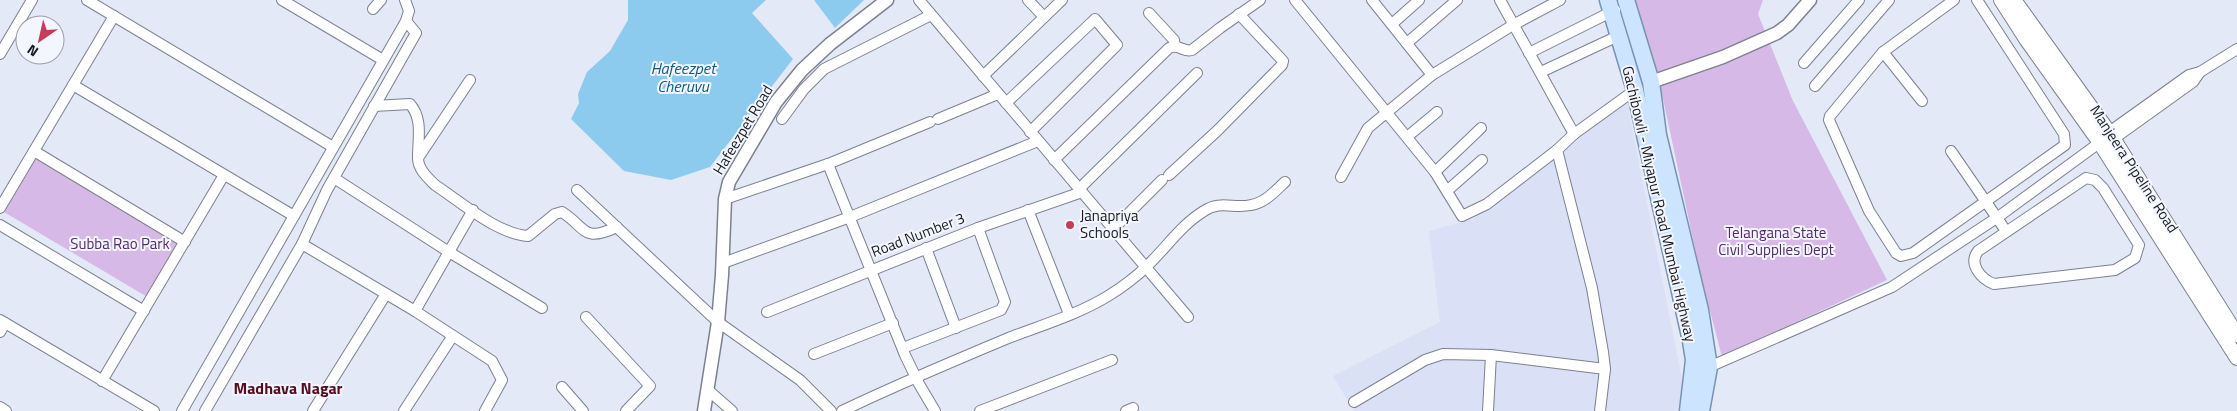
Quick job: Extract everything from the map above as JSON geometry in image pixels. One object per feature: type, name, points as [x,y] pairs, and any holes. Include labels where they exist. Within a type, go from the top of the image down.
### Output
[{"type":"main road","name":"Manjeera Pipeline Road","points":[[2001,0],[2021,19]]},
{"type":"main road","name":"Manjeera Pipeline Road","points":[[2014,0],[2026,39],[2103,141],[2237,335]]},
{"type":"main road","points":[[1626,3],[1651,82],[1657,159],[1700,310],[1709,367],[1702,411]]},
{"type":"main road","name":"Gachibowli - Miyapur Road Mumbai Highway","points":[[1609,6],[1657,159],[1694,360],[1688,411]]},
{"type":"main road","name":"Manjeera Pipeline Road","points":[[2103,141],[2237,358]]},
{"type":"street","points":[[0,54],[32,0]]},
{"type":"street","points":[[87,0],[335,144],[349,150]]},
{"type":"street","points":[[282,0],[383,60]]},
{"type":"street","points":[[373,9],[381,0]]},
{"type":"street","points":[[182,411],[406,21],[409,11],[405,0]]},
{"type":"street","name":"Hafeezpet Road","points":[[704,411],[718,322],[723,263],[725,199],[729,182],[776,102],[802,70],[830,44],[887,0]]},
{"type":"street","points":[[919,0],[1188,317]]},
{"type":"street","points":[[1028,0],[1044,17]]},
{"type":"street","points":[[983,76],[1062,0]]},
{"type":"street","points":[[1295,0],[1435,172],[1448,190],[1462,216],[1487,204],[1558,150],[1574,134],[1635,90]]},
{"type":"street","points":[[1372,0],[1432,75]]},
{"type":"street","points":[[1392,24],[1419,0]]},
{"type":"street","points":[[1407,43],[1457,0]]},
{"type":"street","points":[[1500,0],[1574,134]]},
{"type":"street","points":[[1341,177],[1368,128],[1387,111],[1432,75],[1513,25],[1560,0]]},
{"type":"street","points":[[1651,82],[1723,57],[1777,33],[1788,25],[1810,0]]},
{"type":"street","points":[[1804,63],[1859,0]]},
{"type":"street","points":[[1814,86],[1889,0]]},
{"type":"street","points":[[1954,0],[1883,52],[1832,112],[1829,120],[1869,211],[1896,253],[1901,256],[1913,253],[2063,149],[2066,140],[2064,134],[1977,0]]},
{"type":"street","points":[[1054,160],[1169,48],[1176,46],[1190,51],[1254,2]]},
{"type":"street","points":[[1529,53],[1609,6],[1626,3]]},
{"type":"street","points":[[1149,13],[1174,40],[1176,46]]},
{"type":"street","points":[[1113,229],[1217,131],[1282,65],[1283,61],[1239,14]]},
{"type":"street","points":[[782,119],[804,89],[824,69],[931,15]]},
{"type":"street","points":[[0,208],[114,16]]},
{"type":"street","points":[[1006,103],[1095,20],[1117,45],[1030,132]]},
{"type":"street","points":[[205,411],[302,244],[349,150],[416,33],[406,21]]},
{"type":"street","points":[[1541,72],[1618,36]]},
{"type":"street","points":[[1709,367],[1892,287],[1998,217],[2103,141],[2189,75],[2200,72],[2237,48]]},
{"type":"street","points":[[1883,52],[1922,101]]},
{"type":"street","points":[[1080,190],[1197,73]]},
{"type":"street","points":[[418,158],[470,80]]},
{"type":"street","points":[[73,85],[294,216]]},
{"type":"street","points":[[725,199],[828,164],[998,94]]},
{"type":"street","points":[[374,106],[410,104],[417,112],[419,120],[418,165],[436,185],[503,230],[517,235],[528,236],[555,214],[562,212],[586,232],[596,235],[617,227]]},
{"type":"street","points":[[1407,137],[1437,112]]},
{"type":"street","points":[[1435,172],[1480,128]]},
{"type":"street","points":[[723,263],[850,217],[1038,141]]},
{"type":"street","points":[[1558,150],[1592,288],[1605,369],[1600,411]]},
{"type":"street","points":[[34,151],[185,242]]},
{"type":"street","points":[[1952,151],[2006,231]]},
{"type":"street","points":[[1448,190],[1482,160]]},
{"type":"street","points":[[828,164],[915,376],[935,411]]},
{"type":"street","points":[[102,381],[224,175]]},
{"type":"street","points":[[334,178],[449,252],[542,308]]},
{"type":"street","points":[[2086,178],[2090,178],[2103,188],[2139,245],[2135,258],[2115,270],[1994,284],[1982,276],[1973,263],[1973,257],[1978,251],[2006,231],[2086,178]]},
{"type":"street","points":[[842,411],[915,376],[1107,297],[1146,268],[1187,223],[1208,208],[1223,203],[1237,206],[1252,205],[1264,200],[1285,182]]},
{"type":"street","points":[[577,190],[718,322],[800,380],[831,411]]},
{"type":"street","name":"Road Number 3","points":[[767,312],[872,269],[1080,190]]},
{"type":"street","points":[[415,311],[473,210]]},
{"type":"street","points":[[1028,210],[1068,314]]},
{"type":"street","points":[[0,225],[144,311]]},
{"type":"street","points":[[903,348],[1004,308],[1005,302],[978,228]]},
{"type":"street","points":[[302,244],[415,311],[452,337],[492,361],[498,369],[502,380],[485,411]]},
{"type":"street","points":[[926,248],[956,328]]},
{"type":"street","points":[[313,411],[386,294]]},
{"type":"street","points":[[586,317],[650,386],[626,411]]},
{"type":"street","points":[[814,354],[893,323]]},
{"type":"street","points":[[2,325],[154,411]]},
{"type":"street","points":[[404,411],[452,337]]},
{"type":"street","points":[[1354,402],[1425,360],[1443,354],[1491,355],[1605,369]]},
{"type":"street","points":[[1488,411],[1491,355]]},
{"type":"street","points":[[980,411],[1112,360]]},
{"type":"street","points":[[562,387],[583,411]]},
{"type":"street","points":[[708,390],[732,411]]},
{"type":"street","points":[[0,407],[6,411]]},
{"type":"shaded area","points":[[1626,97],[1684,389],[1681,411],[1354,411],[1333,376],[1440,322],[1429,231],[1473,219]]},
{"type":"green space","name":"Telangana State Civil Supplies Dept","points":[[1633,0],[1763,0],[1758,14],[1793,101],[1887,280],[1722,357],[1700,272],[1662,94]]},
{"type":"green space","name":"Subba Rao Park","points":[[36,157],[182,243],[149,298],[4,212]]},
{"type":"water","name":"Hafeezpet Cheruvu","points":[[628,0],[766,0],[752,13],[793,59],[710,167],[671,180],[624,171],[571,119],[579,103],[578,94],[587,72],[610,51],[628,20]]},
{"type":"water","points":[[814,0],[864,0],[835,28]]},
{"type":"place","name":"Janapriya Schools","points":[[1070,225]]},
{"type":"district","name":"Madhava Nagar","points":[[288,388]]}]
